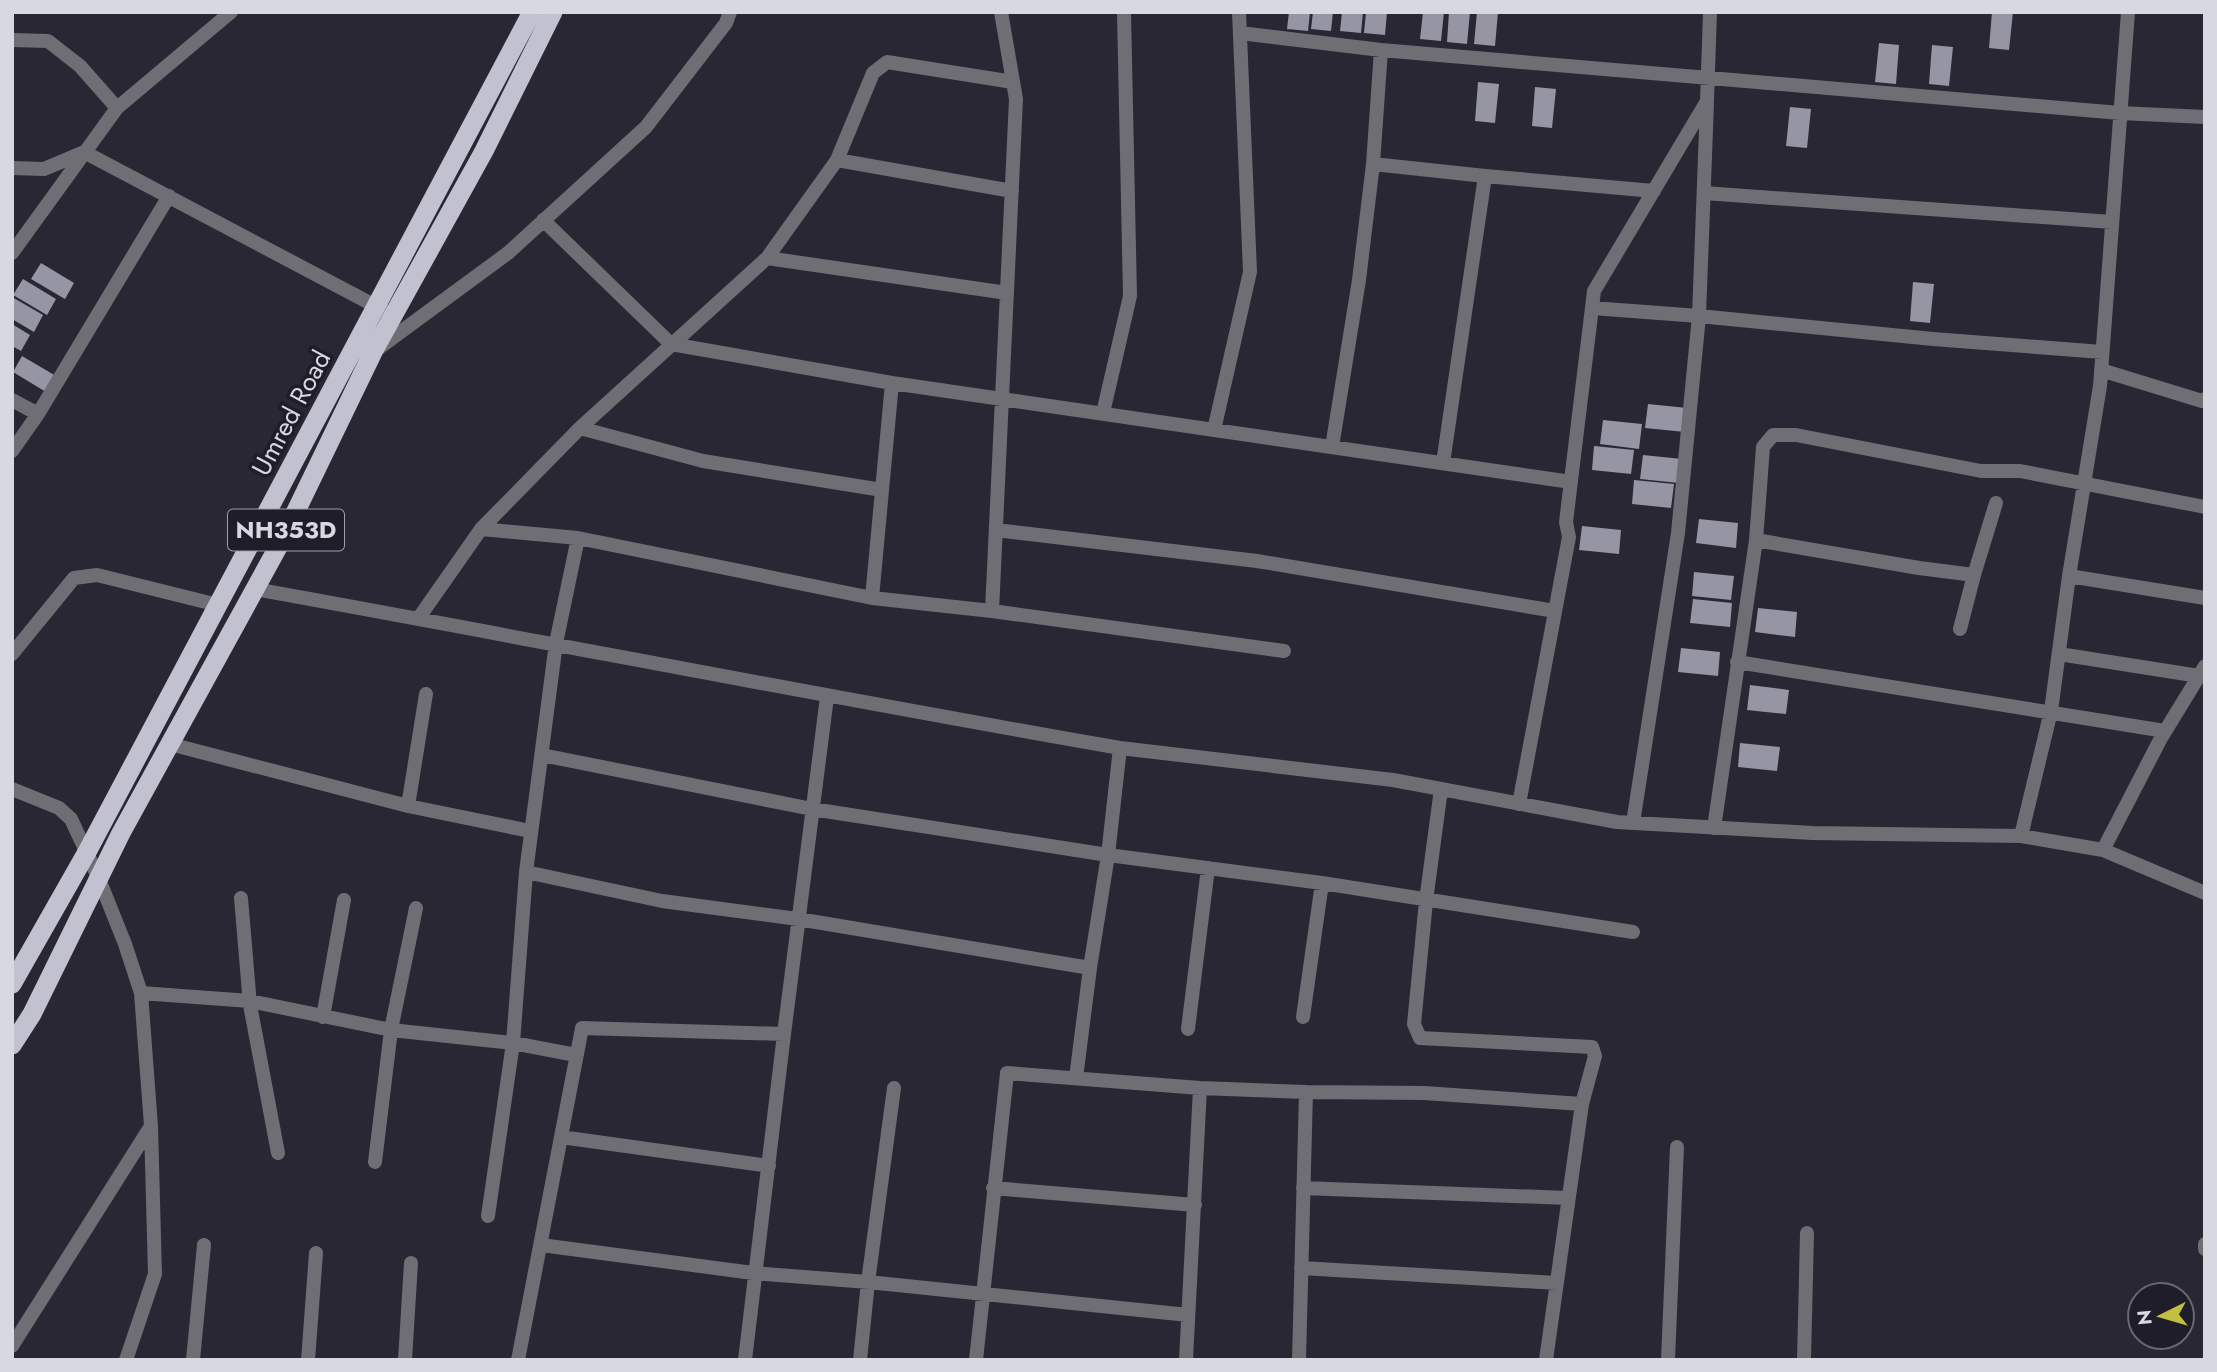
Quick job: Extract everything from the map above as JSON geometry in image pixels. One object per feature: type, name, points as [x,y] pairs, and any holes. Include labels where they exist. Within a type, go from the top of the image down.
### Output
[{"type":"highway","name":"Umred Road","points":[[12,984],[87,852],[218,605],[365,348],[376,305],[532,12]]},
{"type":"highway","name":"NH353D","points":[[12,1045],[32,1014],[99,878],[283,538],[321,456],[365,348],[393,316],[484,150],[553,12]]},
{"type":"street","points":[[12,253],[117,108],[231,12]]},
{"type":"street","points":[[365,348],[508,253],[646,127],[726,23],[730,12]]},
{"type":"street","points":[[992,611],[1016,99],[1001,12]]},
{"type":"street","points":[[1102,413],[1130,296],[1124,12]]},
{"type":"street","points":[[1214,430],[1250,272],[1239,12]]},
{"type":"street","points":[[1633,823],[1678,533],[1699,316],[1710,12]]},
{"type":"street","points":[[2021,836],[2051,711],[2101,370],[2128,12]]},
{"type":"street","points":[[1240,33],[1381,50],[2120,113],[2205,117]]},
{"type":"street","points":[[12,40],[48,41],[80,66],[117,108]]},
{"type":"street","points":[[1332,447],[1359,280],[1373,164],[1381,50]]},
{"type":"street","points":[[418,619],[481,529],[580,428],[767,258],[837,160],[873,73],[887,62],[1013,82]]},
{"type":"street","points":[[1519,804],[1569,537],[1566,522],[1594,291],[1707,102]]},
{"type":"street","points":[[12,168],[44,169],[84,152]]},
{"type":"street","points":[[84,152],[393,316]]},
{"type":"street","points":[[837,160],[1012,191]]},
{"type":"street","points":[[1373,164],[1654,191]]},
{"type":"street","points":[[1443,463],[1485,176]]},
{"type":"street","points":[[1704,193],[2112,222]]},
{"type":"street","points":[[12,451],[38,414],[169,197]]},
{"type":"street","points":[[543,220],[671,344],[892,383],[1571,482]]},
{"type":"street","points":[[767,258],[1007,293]]},
{"type":"street","points":[[1592,308],[2102,352]]},
{"type":"street","points":[[2101,370],[2202,401],[2205,399]]},
{"type":"street","points":[[872,598],[892,383]]},
{"type":"street","points":[[12,400],[38,414]]},
{"type":"street","points":[[580,428],[703,461],[882,490]]},
{"type":"street","points":[[1714,828],[1756,540],[1763,447],[1773,435],[1796,435],[1981,471],[2020,471],[2205,507]]},
{"type":"street","points":[[1960,629],[1996,503]]},
{"type":"street","points":[[481,529],[578,538],[872,598],[992,611],[1284,651]]},
{"type":"street","points":[[996,530],[1257,561],[1555,611]]},
{"type":"street","points":[[488,1216],[513,1042],[530,831],[555,643],[578,538]]},
{"type":"street","points":[[1756,540],[1974,575]]},
{"type":"street","points":[[12,654],[74,578],[97,575],[218,605]]},
{"type":"street","points":[[2069,576],[2205,598]]},
{"type":"street","points":[[254,589],[555,643],[827,697],[1120,748],[1393,780],[1633,823],[1812,833],[2021,836],[2103,850],[2205,893]]},
{"type":"street","points":[[2059,654],[2202,671],[2165,731],[2103,850]]},
{"type":"street","points":[[1737,662],[2165,731]]},
{"type":"street","points":[[408,806],[426,694]]},
{"type":"street","points":[[745,1360],[753,1273],[769,1166],[827,697]]},
{"type":"street","points":[[170,744],[408,806],[530,831]]},
{"type":"street","points":[[1076,1078],[1108,855],[1120,748]]},
{"type":"street","points":[[542,755],[812,809],[1108,855],[1322,883],[1633,932]]},
{"type":"street","points":[[12,789],[59,808],[68,815],[99,878],[141,993],[151,1126],[155,1274],[126,1360]]},
{"type":"street","points":[[1441,789],[1426,901],[1414,1024],[1420,1038],[1592,1047],[1595,1056],[1582,1104],[1546,1360]]},
{"type":"street","points":[[1188,1029],[1208,868]]},
{"type":"street","points":[[526,872],[662,901],[798,919],[1090,968]]},
{"type":"street","points":[[1303,1017],[1322,883]]},
{"type":"street","points":[[241,898],[250,1002],[278,1153]]},
{"type":"street","points":[[323,1017],[344,900]]},
{"type":"street","points":[[375,1162],[391,1030],[416,908]]},
{"type":"street","points":[[141,993],[250,1002],[391,1030],[513,1042],[576,1055]]},
{"type":"street","points":[[518,1360],[582,1028],[784,1034]]},
{"type":"street","points":[[976,1360],[1007,1073],[1200,1088],[1424,1093],[1582,1104]]},
{"type":"street","points":[[860,1360],[894,1088]]},
{"type":"street","points":[[1186,1360],[1200,1088]]},
{"type":"street","points":[[1298,1360],[1306,1092]]},
{"type":"street","points":[[12,1346],[151,1126]]},
{"type":"street","points":[[561,1137],[769,1166]]},
{"type":"street","points":[[1668,1360],[1677,1147]]},
{"type":"street","points":[[993,1188],[1195,1205]]},
{"type":"street","points":[[1303,1188],[1568,1198]]},
{"type":"street","points":[[1804,1360],[1807,1233]]},
{"type":"street","points":[[2205,1244],[2205,1249]]},
{"type":"street","points":[[192,1360],[204,1245]]},
{"type":"street","points":[[541,1245],[753,1273],[1188,1315]]},
{"type":"street","points":[[308,1360],[316,1253]]},
{"type":"street","points":[[405,1360],[411,1263]]},
{"type":"street","points":[[1301,1268],[1557,1283]]},
{"type":"building","points":[[1289,12],[1310,12],[1308,31],[1287,29]]},
{"type":"building","points":[[1313,12],[1333,12],[1331,31],[1311,29]]},
{"type":"building","points":[[1342,12],[1363,12],[1361,33],[1340,31]]},
{"type":"building","points":[[1366,12],[1387,12],[1385,35],[1364,33]]},
{"type":"building","points":[[1423,12],[1444,12],[1441,41],[1420,39]]},
{"type":"building","points":[[1449,12],[1470,12],[1467,44],[1447,42]]},
{"type":"building","points":[[1477,12],[1498,12],[1495,46],[1474,44]]},
{"type":"building","points":[[1992,12],[2013,12],[2009,50],[1989,48]]},
{"type":"building","points":[[1879,43],[1899,45],[1896,84],[1875,82]]},
{"type":"building","points":[[1932,45],[1953,47],[1949,86],[1929,84]]},
{"type":"building","points":[[1478,82],[1499,84],[1495,123],[1475,121]]},
{"type":"building","points":[[1535,87],[1556,89],[1552,128],[1532,126]]},
{"type":"building","points":[[1790,107],[1811,109],[1807,148],[1786,146]]},
{"type":"building","points":[[41,263],[74,283],[65,299],[31,279]]},
{"type":"building","points":[[23,279],[56,299],[47,315],[13,295]]},
{"type":"building","points":[[1913,282],[1934,284],[1930,323],[1910,321]]},
{"type":"building","points":[[12,297],[43,315],[34,332],[12,319]]},
{"type":"building","points":[[12,324],[30,335],[21,351],[12,346]]},
{"type":"building","points":[[22,356],[56,376],[46,392],[13,372]]},
{"type":"building","points":[[1648,404],[1687,408],[1685,432],[1645,428]]},
{"type":"building","points":[[1603,420],[1642,424],[1639,449],[1600,444]]},
{"type":"building","points":[[1594,446],[1634,450],[1631,474],[1592,470]]},
{"type":"building","points":[[1643,455],[1682,459],[1679,483],[1640,479]]},
{"type":"building","points":[[1634,480],[1674,484],[1671,508],[1632,504]]},
{"type":"building","points":[[1699,519],[1738,523],[1736,548],[1696,543]]},
{"type":"building","points":[[1582,526],[1621,530],[1619,554],[1579,550]]},
{"type":"building","points":[[1694,572],[1734,576],[1731,600],[1692,596]]},
{"type":"building","points":[[1693,599],[1732,603],[1730,627],[1690,623]]},
{"type":"building","points":[[1758,608],[1797,612],[1795,637],[1755,632]]},
{"type":"building","points":[[1681,648],[1720,652],[1718,676],[1678,672]]},
{"type":"building","points":[[1750,685],[1789,690],[1786,714],[1747,710]]},
{"type":"building","points":[[1740,743],[1780,747],[1777,771],[1738,767]]}]
